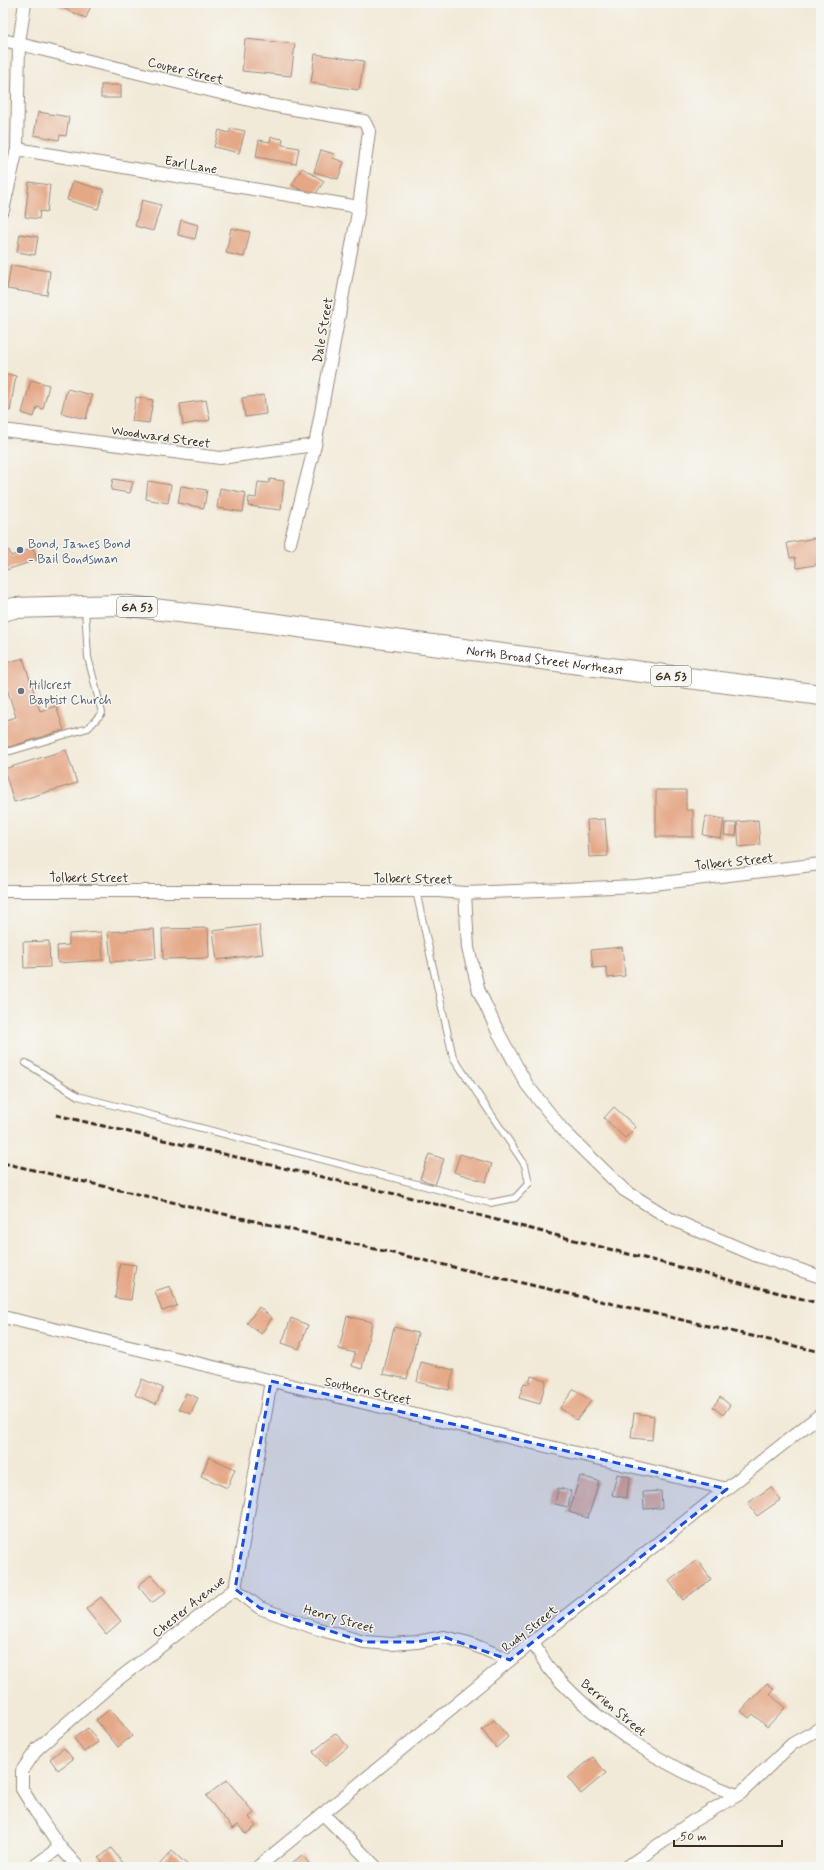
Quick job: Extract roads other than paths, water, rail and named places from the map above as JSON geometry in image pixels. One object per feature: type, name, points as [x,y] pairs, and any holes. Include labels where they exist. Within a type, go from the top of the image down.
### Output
[{"type":"main road","name":"North Broad Street Northeast","points":[[85,606],[120,605],[270,623],[821,695]]},
{"type":"main road","name":"GA 53","points":[[3,611],[14,608],[85,606]]},
{"type":"street","points":[[3,210],[17,148],[20,43],[24,3]]},
{"type":"street","name":"Couper Street","points":[[3,40],[270,105],[364,121]]},
{"type":"street","name":"Dale Street","points":[[290,543],[316,445],[359,207],[369,131],[364,121]]},
{"type":"street","name":"Earl Lane","points":[[17,148],[359,207]]},
{"type":"street","name":"Woodward Street","points":[[3,430],[220,458],[316,445]]},
{"type":"street","name":"Tolbert Street","points":[[3,891],[416,891],[465,893],[637,886],[821,864]]},
{"type":"street","points":[[465,893],[468,948],[479,992],[527,1085],[563,1130],[624,1190],[669,1218],[755,1255],[821,1277]]},
{"type":"street","name":"Southern Street","points":[[3,1317],[727,1489]]},
{"type":"street","name":"Chester Avenue","points":[[60,1847],[22,1789],[22,1771],[37,1749],[112,1684],[235,1589],[271,1381]]},
{"type":"street","name":"Rudy Street","points":[[258,1867],[510,1660],[821,1414]]},
{"type":"street","name":"Henry Street","points":[[235,1589],[260,1608],[315,1628],[364,1642],[392,1644],[417,1642],[444,1637],[469,1643],[510,1660]]},
{"type":"street","name":"Berrien Street","points":[[533,1643],[551,1670],[616,1730],[633,1743],[711,1786],[737,1795]]},
{"type":"street","points":[[627,1867],[693,1821],[737,1795],[792,1744],[821,1729]]},
{"type":"street","points":[[323,1814],[376,1867]]},
{"type":"street","points":[[33,1867],[60,1847],[78,1867]]},
{"type":"lane","points":[[3,751],[11,751],[88,728],[102,713],[88,657],[85,606]]},
{"type":"lane","points":[[26,1063],[78,1096],[490,1203],[515,1198],[529,1183],[525,1165],[453,1057],[416,891]]},
{"type":"railway","points":[[56,1115],[408,1197],[818,1303]]},
{"type":"railway","points":[[3,1163],[821,1352]]},
{"type":"place","name":"Bond, James Bond - Bail Bondsman","points":[[20,550]]},
{"type":"place","name":"Hillcrest Baptist Church","points":[[21,691]]}]
